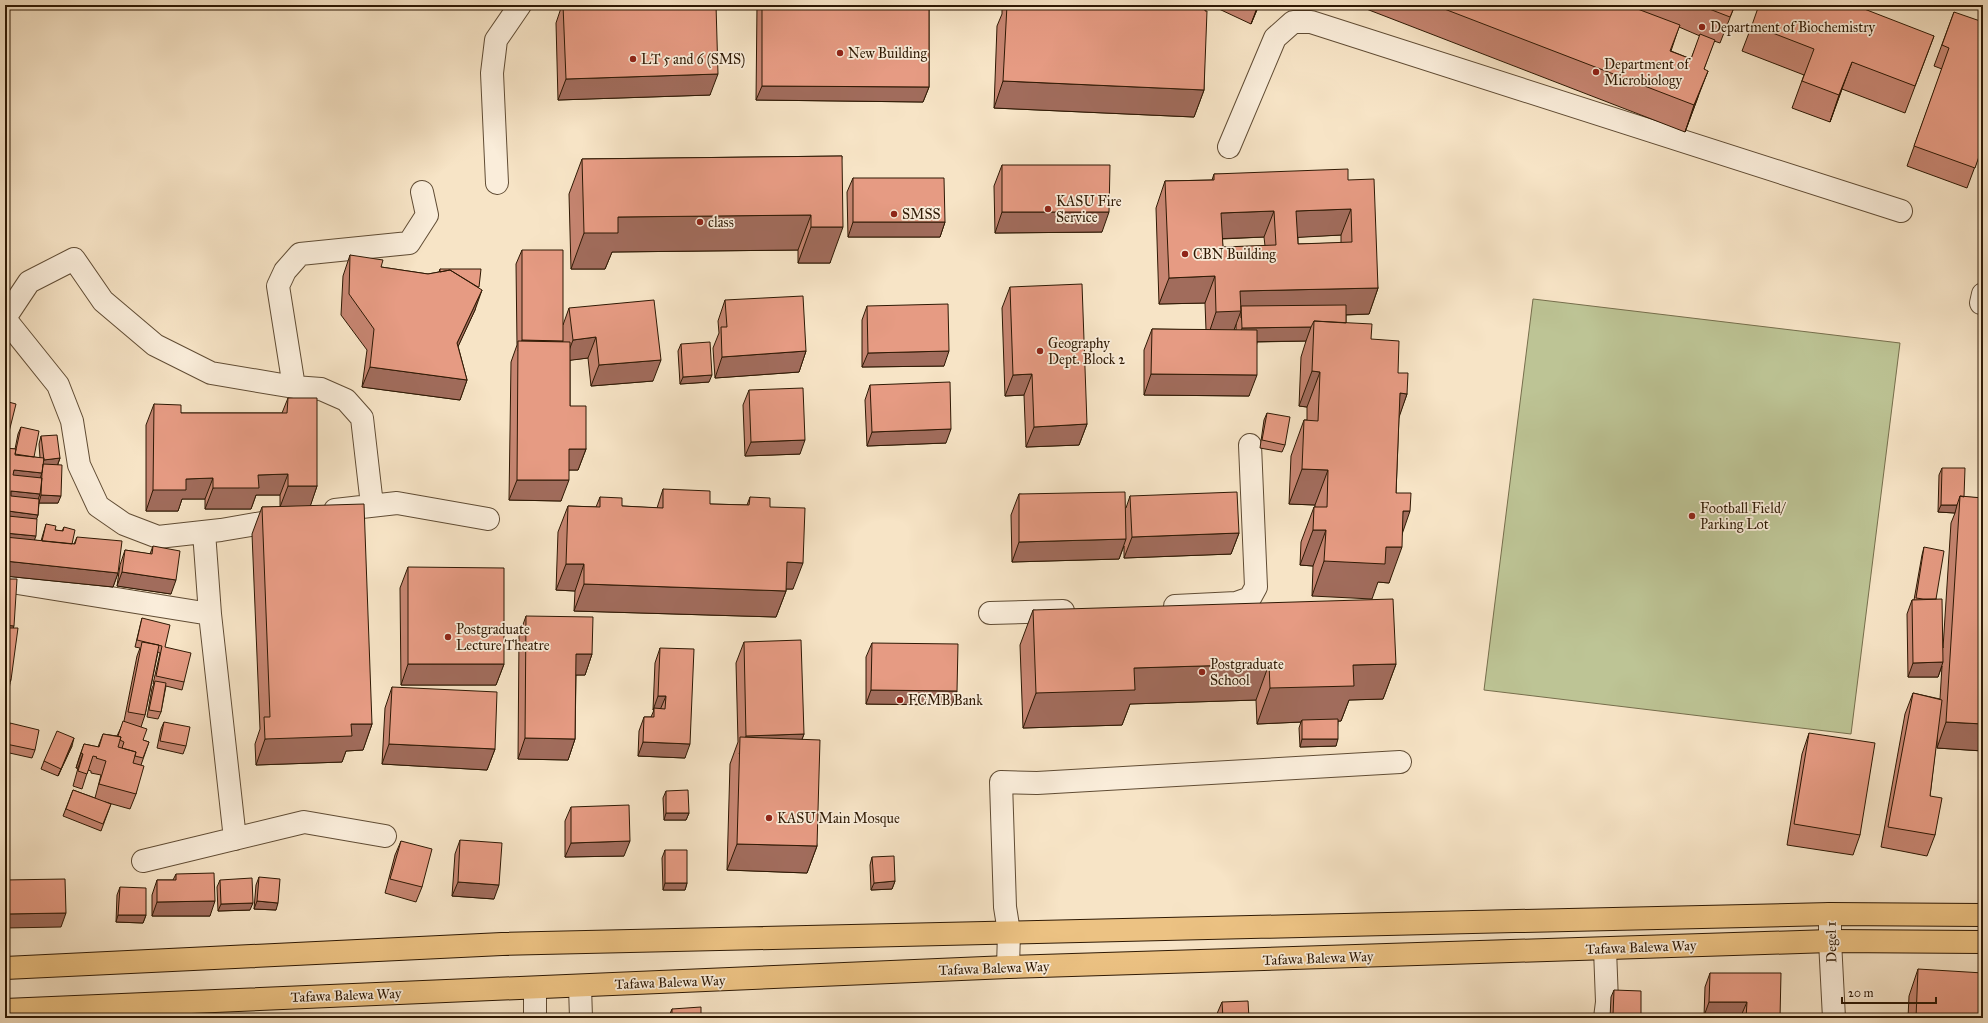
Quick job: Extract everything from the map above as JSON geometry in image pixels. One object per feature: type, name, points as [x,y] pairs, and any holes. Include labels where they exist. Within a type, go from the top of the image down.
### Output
[{"type":"main road","name":"Tafawa Balewa Way","points":[[5,968],[502,944],[1830,914],[1983,915]]},
{"type":"main road","name":"Tafawa Balewa Way","points":[[5,1010],[34,1013],[535,988],[1008,967],[1830,941],[1983,942]]},
{"type":"street","points":[[498,183],[492,73],[496,40],[520,5]]},
{"type":"street","points":[[1229,147],[1275,38],[1293,22],[1311,22],[1901,211]]},
{"type":"street","points":[[294,387],[278,286],[285,271],[300,254],[409,243],[427,215],[422,192]]},
{"type":"street","points":[[372,505],[362,418],[346,400],[322,389],[294,387],[211,373],[156,345],[103,301],[74,259],[29,282],[5,319],[58,385],[72,421],[79,465],[98,506],[124,524],[158,537],[204,532],[372,505],[397,503],[488,519]]},
{"type":"street","points":[[1151,607],[1236,603],[1250,598],[1256,587],[1250,445]]},
{"type":"street","points":[[204,532],[210,614],[235,839]]},
{"type":"street","points":[[5,581],[210,614]]},
{"type":"street","points":[[990,613],[1082,610]]},
{"type":"street","points":[[1008,967],[1009,932],[1005,907],[1001,782],[1045,783],[1400,762]]},
{"type":"street","points":[[142,861],[304,822],[385,836]]},
{"type":"street","name":"Degel 1","points":[[1830,914],[1834,1018]]},
{"type":"street","points":[[1605,949],[1607,1002],[1606,1018]]},
{"type":"street","points":[[580,986],[581,1018]]},
{"type":"street","points":[[535,988],[535,1018]]},
{"type":"green space","name":"Football Field/ Parking Lot","points":[[1533,299],[1900,343],[1851,734],[1484,690]]},
{"type":"building","name":"LT 5 and 6 (SMS)","points":[[563,5],[716,5],[718,74],[566,79]]},
{"type":"building","name":"New Building","points":[[762,5],[929,5],[929,87],[762,86]]},
{"type":"building","points":[[1007,5],[1140,5],[1140,7],[1150,7],[1150,5],[1205,5],[1205,11],[1207,11],[1204,90],[1003,81]]},
{"type":"building","points":[[1434,5],[1627,5],[1680,25],[1670,51],[1691,59],[1700,34],[1715,40],[1704,69],[1708,71],[1694,105]]},
{"type":"building","points":[[1699,5],[1735,5],[1730,17]]},
{"type":"building","points":[[1759,5],[1854,5],[1934,36],[1915,86],[1852,62],[1839,95],[1802,81],[1814,49],[1752,25]]},
{"type":"building","points":[[1954,12],[1983,22],[1983,145],[1975,168],[1914,146],[1949,48],[1942,45]]},
{"type":"building","points":[[842,156],[843,227],[811,227],[811,215],[618,217],[618,233],[584,233],[582,159]]},
{"type":"building","points":[[1002,165],[1110,165],[1109,212],[1002,212]]},
{"type":"building","points":[[1348,169],[1348,180],[1374,179],[1378,288],[1240,291],[1241,311],[1216,312],[1215,276],[1169,278],[1165,181],[1214,180],[1214,174]],"holes":[[[1351,209],[1352,242],[1298,244],[1296,211]],[[1274,211],[1276,245],[1223,247],[1221,213]]]},
{"type":"building","name":"SMSS","points":[[853,178],[944,178],[945,222],[853,222]]},
{"type":"building","points":[[522,250],[563,250],[563,341],[522,340]]},
{"type":"building","points":[[350,255],[383,260],[381,267],[428,274],[450,270],[482,290],[457,343],[467,380],[370,367],[374,329],[349,294]]},
{"type":"building","points":[[440,269],[481,269],[479,287],[450,270],[440,272]]},
{"type":"building","name":"Geography Dept. Block 2","points":[[1082,284],[1087,424],[1034,427],[1032,374],[1013,375],[1010,287]]},
{"type":"building","points":[[803,296],[806,351],[722,357],[721,327],[727,327],[725,300]]},
{"type":"building","points":[[654,300],[661,360],[599,365],[596,337],[573,340],[569,308]]},
{"type":"building","points":[[948,304],[949,351],[868,353],[867,306]]},
{"type":"building","points":[[1346,305],[1346,323],[1314,321],[1311,327],[1242,328],[1241,306]]},
{"type":"building","points":[[1314,321],[1372,324],[1371,339],[1399,341],[1398,373],[1408,373],[1407,394],[1400,393],[1396,493],[1411,493],[1410,511],[1403,511],[1402,547],[1386,547],[1385,564],[1324,561],[1326,530],[1313,530],[1314,507],[1327,507],[1328,470],[1302,469],[1304,420],[1318,421],[1320,372],[1312,371]]},
{"type":"building","points":[[1152,329],[1257,330],[1257,375],[1151,374]]},
{"type":"building","points":[[518,341],[570,342],[570,406],[586,406],[586,449],[569,449],[569,480],[517,480]]},
{"type":"building","points":[[710,342],[712,375],[683,377],[681,344]]},
{"type":"building","points":[[950,382],[951,429],[872,432],[870,385]]},
{"type":"building","points":[[803,388],[805,440],[751,442],[749,390]]},
{"type":"building","points":[[288,398],[317,398],[317,486],[288,486],[288,474],[258,475],[259,488],[213,488],[213,478],[186,479],[186,490],[153,490],[154,404],[181,405],[181,413],[287,413]]},
{"type":"building","points":[[5,401],[16,404],[8,436],[5,435]]},
{"type":"building","points":[[1267,413],[1290,417],[1285,445],[1262,440]]},
{"type":"building","points":[[21,427],[39,431],[34,457],[15,454]]},
{"type":"building","points":[[57,435],[60,458],[44,460],[41,436]]},
{"type":"building","points":[[5,448],[16,449],[15,455],[44,458],[42,473],[14,470],[13,475],[42,478],[40,494],[11,491],[11,496],[39,499],[38,515],[8,511],[8,516],[37,519],[36,536],[5,533]]},
{"type":"building","points":[[43,464],[62,465],[61,496],[41,495]]},
{"type":"building","points":[[1942,468],[1965,468],[1964,497],[1960,496],[1957,505],[1941,505]]},
{"type":"building","points":[[663,489],[710,491],[710,504],[749,505],[750,497],[770,498],[770,507],[805,508],[803,563],[787,562],[786,591],[584,584],[584,564],[566,564],[568,506],[600,507],[600,497],[622,498],[622,506],[663,508]]},
{"type":"building","points":[[1125,492],[1126,539],[1019,542],[1019,494]]},
{"type":"building","points":[[1237,492],[1239,533],[1132,537],[1130,496]]},
{"type":"building","points":[[1960,496],[1983,498],[1983,724],[1946,722]]},
{"type":"building","points":[[364,504],[372,724],[351,724],[352,736],[265,739],[264,717],[270,717],[262,507]]},
{"type":"building","points":[[46,524],[56,526],[55,530],[63,531],[64,527],[75,530],[72,544],[42,541]]},
{"type":"building","points":[[5,537],[75,544],[77,537],[122,541],[118,573],[5,561]]},
{"type":"building","points":[[153,546],[180,551],[176,580],[122,572],[125,550],[152,554]]},
{"type":"building","points":[[1924,547],[1944,551],[1936,599],[1916,598]]},
{"type":"building","name":"Postgraduate Lecture Theatre","points":[[408,567],[504,568],[504,664],[408,664]]},
{"type":"building","points":[[5,579],[17,579],[14,626],[5,625]]},
{"type":"building","points":[[1393,599],[1396,664],[1353,665],[1354,686],[1270,688],[1269,664],[1134,668],[1135,690],[1036,693],[1033,610]]},
{"type":"building","points":[[1942,599],[1943,662],[1913,663],[1912,600]]},
{"type":"building","points":[[526,616],[593,617],[592,654],[576,654],[575,739],[525,738]]},
{"type":"building","points":[[142,618],[170,625],[165,647],[191,653],[184,682],[156,676],[162,646],[137,640]]},
{"type":"building","points":[[5,628],[18,628],[11,680],[5,679]]},
{"type":"building","points":[[801,640],[804,734],[746,736],[744,642]]},
{"type":"building","points":[[142,642],[159,645],[145,715],[128,712]]},
{"type":"building","points":[[872,643],[958,644],[957,691],[871,690]]},
{"type":"building","points":[[660,648],[694,649],[690,744],[643,742],[644,717],[654,717],[654,708],[665,709],[666,696],[658,696]]},
{"type":"building","points":[[155,681],[166,683],[161,712],[149,710]]},
{"type":"building","points":[[5,682],[10,683],[5,719]]},
{"type":"building","points":[[392,687],[497,692],[495,749],[389,744]]},
{"type":"building","points":[[1913,693],[1942,700],[1930,796],[1942,798],[1935,835],[1888,827]]},
{"type":"building","points":[[1338,719],[1338,739],[1302,739],[1302,720]]},
{"type":"building","points":[[123,721],[147,729],[143,740],[149,742],[143,758],[135,756],[136,752],[122,748],[124,742],[120,740],[121,737],[118,736]]},
{"type":"building","points":[[164,722],[190,727],[186,746],[160,741]]},
{"type":"building","points":[[10,723],[39,730],[35,750],[6,744]]},
{"type":"building","points":[[57,731],[74,738],[61,769],[44,761]]},
{"type":"building","points":[[1809,733],[1875,743],[1860,835],[1794,824]]},
{"type":"building","points":[[103,734],[121,737],[118,747],[136,752],[133,763],[144,766],[136,794],[99,784],[106,761],[96,758],[97,757],[93,756],[87,774],[78,771],[84,744],[99,747]]},
{"type":"building","name":"KASU Main Mosque","points":[[740,737],[820,740],[817,846],[737,844]]},
{"type":"building","points":[[73,790],[111,804],[103,824],[66,809]]},
{"type":"building","points":[[688,790],[689,813],[666,813],[666,791]]},
{"type":"building","points":[[629,805],[630,841],[571,843],[571,807]]},
{"type":"building","points":[[460,840],[502,843],[499,885],[458,882]]},
{"type":"building","points":[[401,841],[432,849],[422,887],[390,879]]},
{"type":"building","points":[[665,850],[687,850],[687,883],[665,883]]},
{"type":"building","points":[[894,856],[895,881],[874,883],[872,857]]},
{"type":"building","points":[[214,873],[215,901],[157,902],[157,880],[176,880],[176,874]]},
{"type":"building","points":[[259,877],[280,879],[278,903],[257,901]]},
{"type":"building","points":[[252,878],[253,903],[221,904],[220,880]]},
{"type":"building","points":[[65,879],[66,913],[5,914],[5,880]]},
{"type":"building","points":[[120,887],[146,888],[146,915],[118,915]]},
{"type":"building","points":[[1918,969],[1983,973],[1983,1018],[1916,1018]]},
{"type":"building","points":[[1710,973],[1781,973],[1780,1018],[1746,1018],[1747,1002],[1709,1002]]},
{"type":"building","points":[[1614,990],[1641,991],[1641,1016],[1613,1015]]},
{"type":"building","points":[[1248,1001],[1249,1018],[1223,1018],[1222,1002]]},
{"type":"building","points":[[701,1007],[701,1018],[672,1018],[672,1009]]},
{"type":"building","points":[[1474,1014],[1474,1018],[1398,1018],[1398,1017]]},
{"type":"place","name":"Department of Biochemistry","points":[[1702,27]]},
{"type":"place","name":"New Building","points":[[840,53]]},
{"type":"place","name":"LT 5 and 6 (SMS)","points":[[633,59]]},
{"type":"place","name":"Department of Microbiology","points":[[1596,72]]},
{"type":"place","name":"KASU Fire Service","points":[[1048,209]]},
{"type":"place","name":"SMSS","points":[[894,214]]},
{"type":"place","name":"class","points":[[700,222]]},
{"type":"place","name":"CBN Building","points":[[1185,254]]},
{"type":"place","name":"Geography Dept. Block 2","points":[[1040,351]]},
{"type":"place","name":"Football Field/ Parking Lot","points":[[1692,516]]},
{"type":"place","name":"Postgraduate Lecture Theatre","points":[[448,637]]},
{"type":"place","name":"Postgraduate School","points":[[1202,672]]},
{"type":"place","name":"FCMB Bank","points":[[900,700]]},
{"type":"place","name":"KASU Main Mosque","points":[[769,818]]}]
